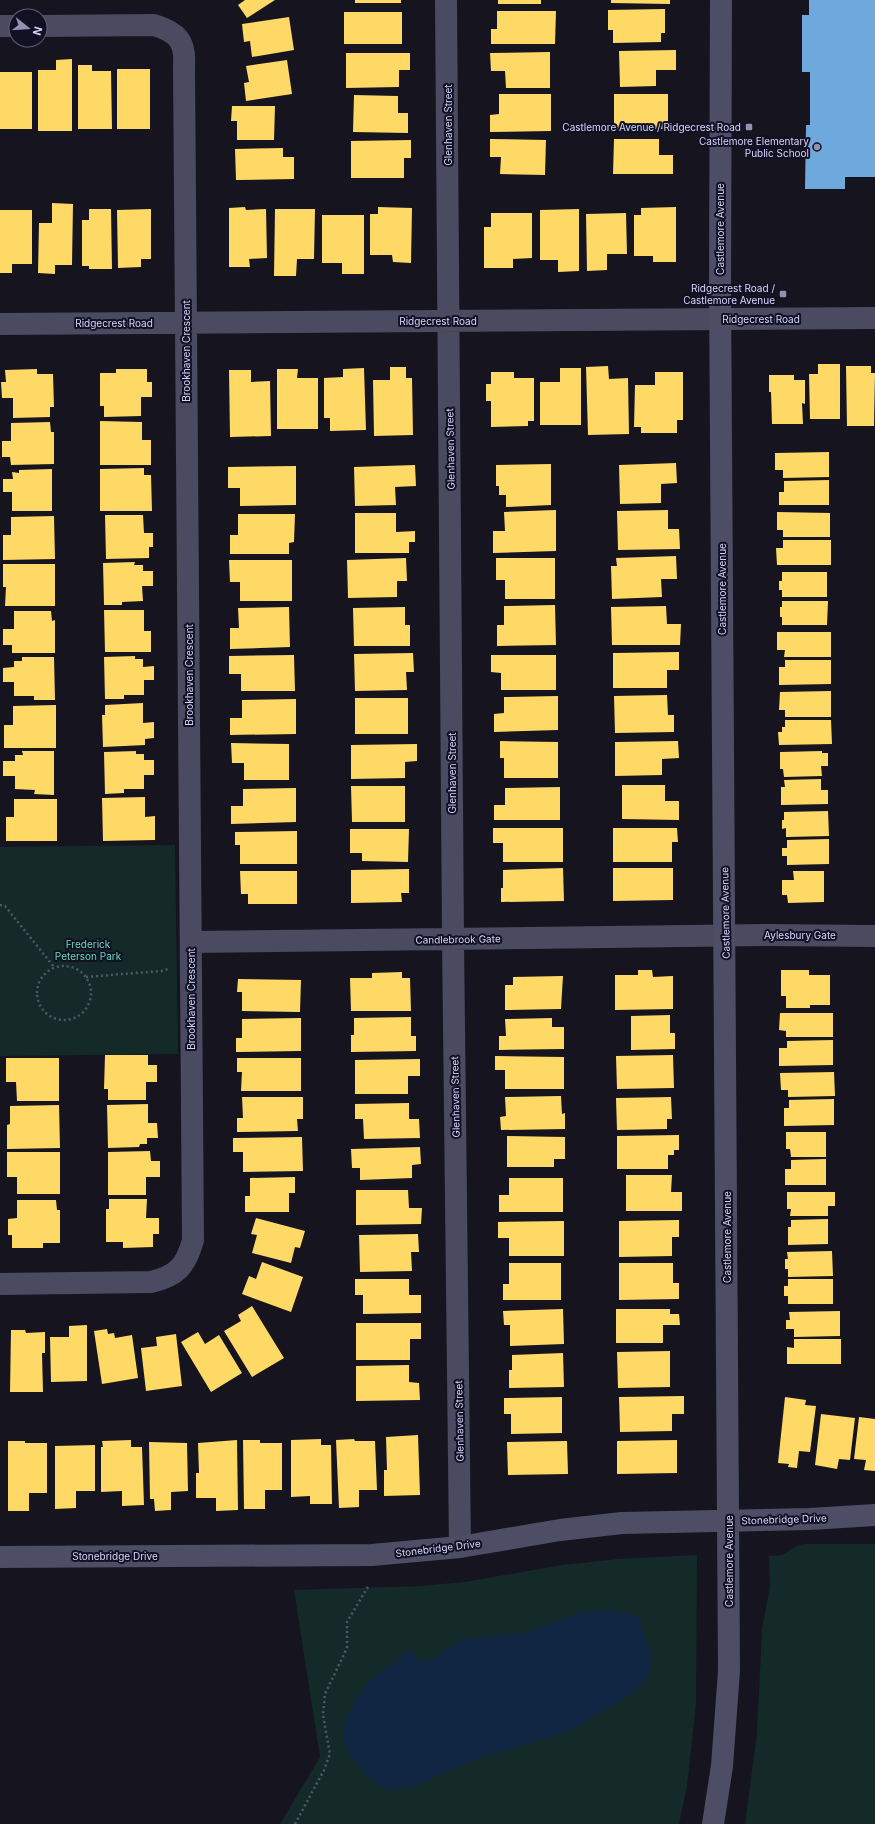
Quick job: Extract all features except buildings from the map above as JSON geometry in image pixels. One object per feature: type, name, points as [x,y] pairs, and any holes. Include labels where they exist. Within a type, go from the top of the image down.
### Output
[{"type":"street","name":"Glenhaven Street","points":[[446,0],[453,939],[460,1547]]},
{"type":"street","name":"Castlemore Avenue","points":[[713,1824],[722,1766],[728,1701],[729,1520],[721,319],[721,0]]},
{"type":"street","name":"Brookhaven Crescent","points":[[0,1284],[151,1282],[167,1278],[180,1268],[189,1255],[193,1240],[186,322],[186,52],[180,41],[169,29],[154,25],[48,26]]},
{"type":"street","name":"Ridgecrest Road","points":[[0,324],[875,318]]},
{"type":"street","name":"Aylesbury Gate","points":[[725,936],[875,936]]},
{"type":"street","name":"Candlebrook Gate","points":[[191,942],[725,936]]},
{"type":"street","name":"Stonebridge Drive","points":[[0,1557],[372,1555],[460,1547],[560,1530],[607,1525],[651,1522],[810,1519],[875,1515]]},
{"type":"path","points":[[0,905],[5,906],[54,967]]},
{"type":"path","points":[[63,965],[80,971],[90,986],[91,995],[89,1004],[77,1017],[68,1020],[59,1020],[44,1012],[38,1004],[36,995],[37,986],[47,971],[54,967],[63,965]]},
{"type":"path","points":[[86,978],[161,971],[174,967]]},
{"type":"path","points":[[295,1824],[324,1770],[330,1754],[323,1715],[325,1694],[346,1648],[347,1622],[369,1586]]},
{"type":"green space","name":"Frederick Peterson Park","points":[[175,845],[178,1054],[0,1056],[0,847]]},
{"type":"green space","points":[[875,1544],[875,1824],[745,1824],[757,1733],[762,1629],[770,1586],[769,1556],[782,1555],[798,1545]]},
{"type":"green space","points":[[697,1555],[696,1703],[687,1786],[679,1824],[280,1824],[320,1757],[294,1590],[419,1586],[465,1582],[562,1565],[618,1559]]},
{"type":"water","points":[[607,1610],[638,1616],[652,1657],[647,1678],[632,1694],[565,1733],[475,1759],[415,1786],[389,1790],[369,1779],[354,1759],[343,1740],[343,1729],[350,1709],[366,1684],[411,1649],[418,1661],[426,1662],[463,1639],[525,1633],[581,1612]]},
{"type":"place","name":"Castlemore Avenue / Ridgecrest Road","points":[[749,127]]},
{"type":"place","name":"Castlemore Elementary Public School","points":[[817,147]]},
{"type":"place","name":"Ridgecrest Road / Castlemore Avenue","points":[[783,294]]}]
